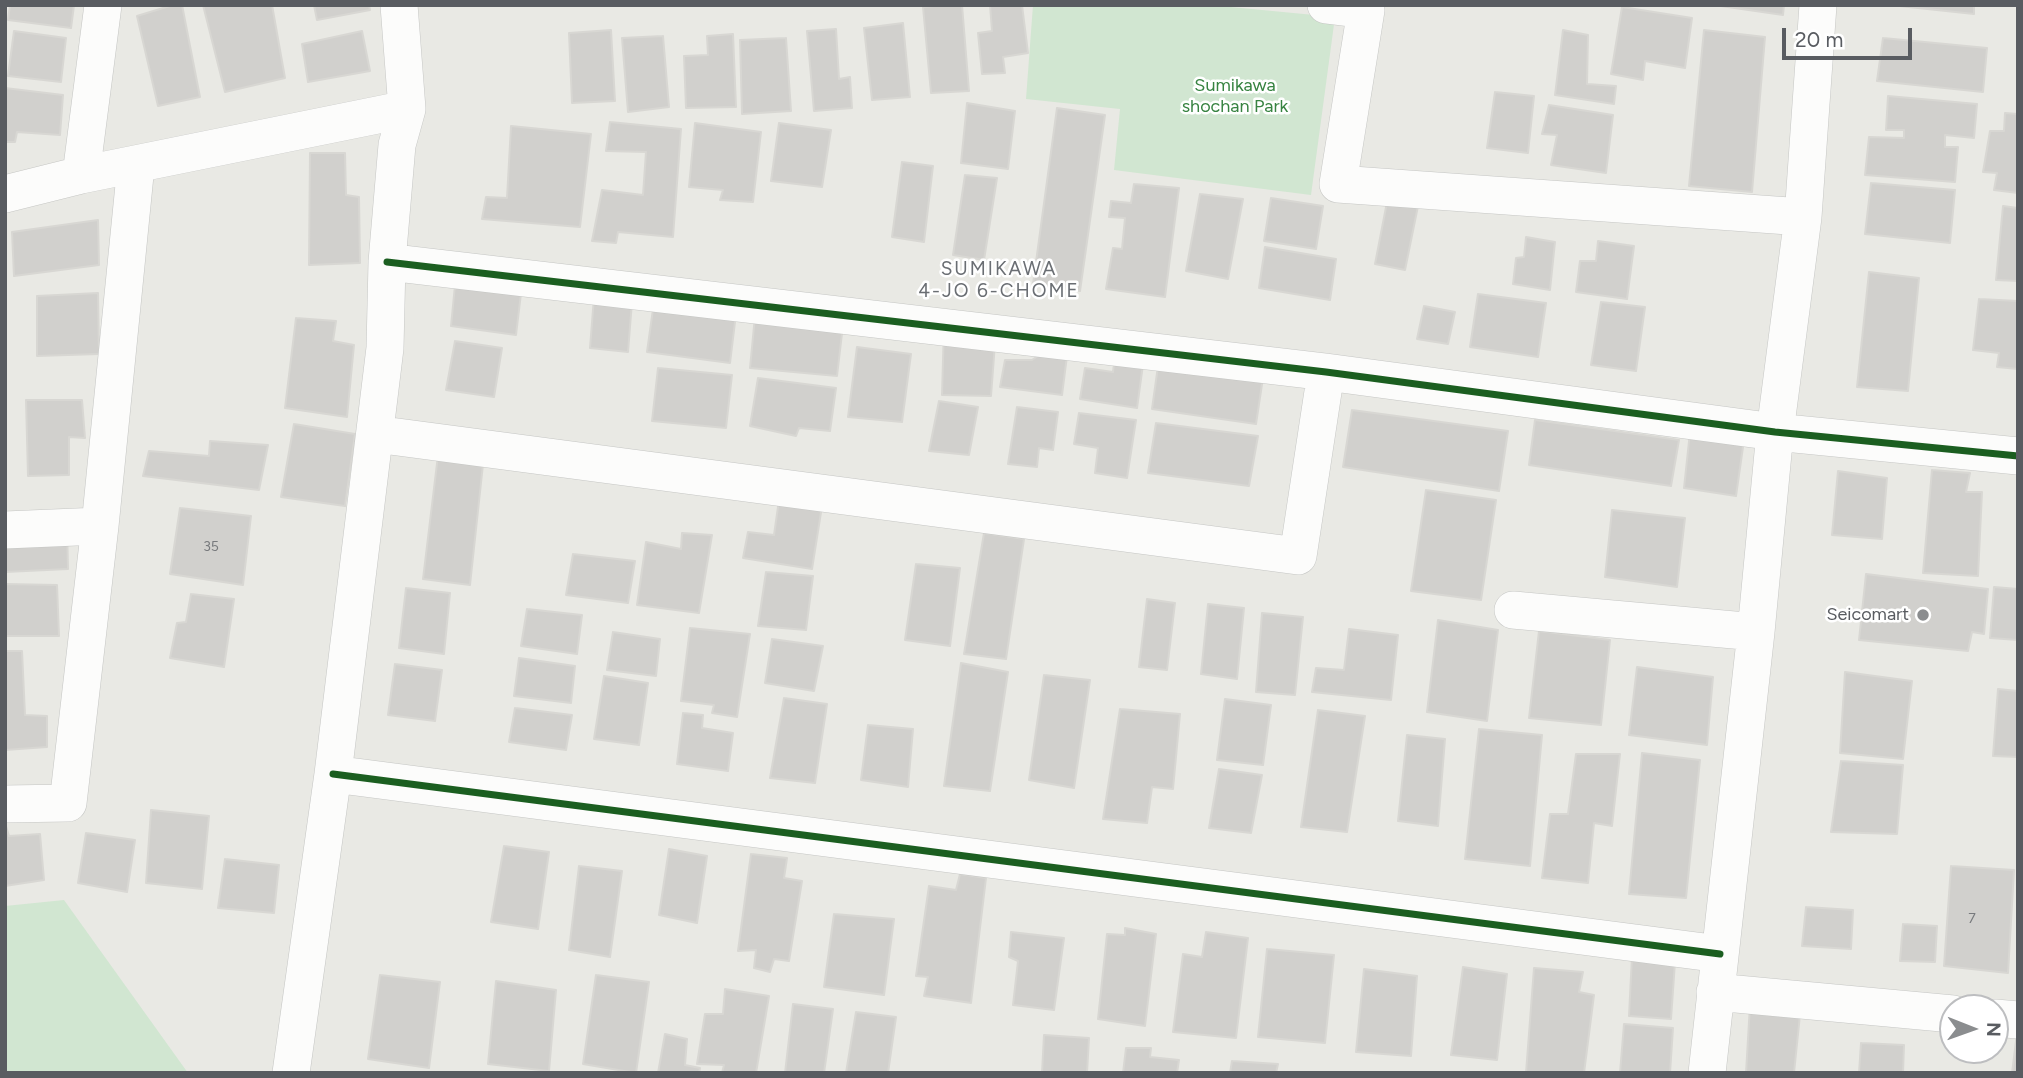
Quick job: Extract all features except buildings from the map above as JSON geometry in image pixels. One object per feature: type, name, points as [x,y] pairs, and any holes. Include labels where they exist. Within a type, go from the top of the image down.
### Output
[{"type":"street","points":[[81,175],[103,5]]},
{"type":"street","points":[[291,1073],[333,774],[385,348],[387,261],[397,145],[407,109],[399,5]]},
{"type":"street","points":[[1326,5],[1366,8],[1338,184],[1803,217]]},
{"type":"street","points":[[1707,1073],[1756,632],[1775,432],[1803,217],[1818,5]]},
{"type":"street","points":[[5,194],[81,175],[407,109]]},
{"type":"street","points":[[5,804],[68,803],[100,526],[136,165]]},
{"type":"street","points":[[387,261],[1326,372],[1775,432],[2018,456]]},
{"type":"street","points":[[375,434],[1298,556],[1326,372]]},
{"type":"street","points":[[5,530],[100,526]]},
{"type":"street","points":[[1513,610],[1756,632]]},
{"type":"street","points":[[333,774],[1720,954]]},
{"type":"street","points":[[1715,992],[1939,1013]]},
{"type":"green space","name":"Sumikawa shochan Park","points":[[1033,5],[1210,5],[1335,17],[1311,195],[1114,170],[1120,109],[1026,99]]},
{"type":"green space","points":[[64,900],[188,1073],[5,1073],[5,906]]},
{"type":"cycle path","points":[[387,262],[1326,372],[1775,432],[2018,456]]},
{"type":"cycle path","points":[[333,774],[1720,954]]},
{"type":"place","name":"Seicomart","points":[[1923,615]]},
{"type":"district","name":"SUMIKAWA 4-JO 6-CHOME","points":[[999,280]]}]
